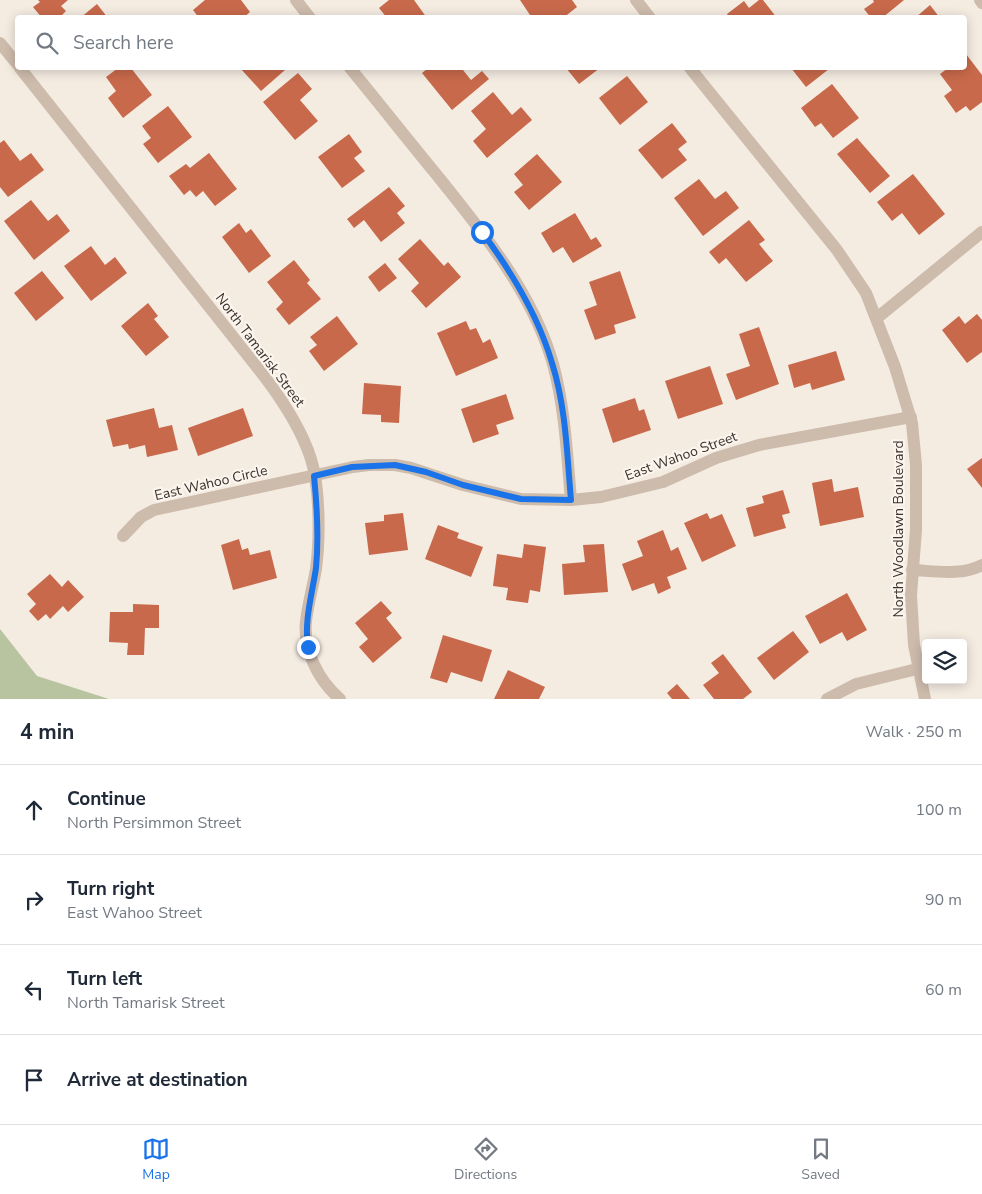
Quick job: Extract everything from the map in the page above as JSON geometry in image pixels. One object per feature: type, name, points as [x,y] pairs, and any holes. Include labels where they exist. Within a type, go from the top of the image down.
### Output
[{"type":"street","points":[[296,0],[308,15]]},
{"type":"street","points":[[636,0],[648,15]]},
{"type":"street","name":"North Tamarisk Street","points":[[0,43],[15,62]]},
{"type":"street","name":"North Tamarisk Street","points":[[21,70],[283,402],[300,432],[311,459],[317,510],[316,568],[306,622],[306,634],[312,659],[317,670],[326,684],[340,699]]},
{"type":"street","points":[[352,70],[479,227],[510,271],[523,294],[553,364],[561,406],[571,500]]},
{"type":"street","name":"North Woodlawn Boulevard","points":[[692,70],[837,250],[866,293],[877,318],[911,417],[916,465],[916,530],[911,595],[914,645],[924,699]]},
{"type":"street","points":[[877,318],[982,232]]},
{"type":"street","name":"East Wahoo Street","points":[[314,476],[352,467],[395,465],[426,472],[463,485],[521,499],[571,500],[619,494],[663,482],[716,458],[759,445],[911,417]]},
{"type":"street","name":"East Wahoo Circle","points":[[123,536],[141,518],[154,510],[314,476]]},
{"type":"street","points":[[912,570],[953,572],[982,565]]},
{"type":"street","points":[[827,699],[856,684],[917,669]]},
{"type":"green space","points":[[0,629],[37,676],[109,699],[0,699]]},
{"type":"building","points":[[38,0],[68,0],[61,6],[66,11],[62,15],[40,15],[33,7],[40,2]]},
{"type":"building","points":[[205,0],[241,0],[250,12],[246,15],[197,15],[193,10]]},
{"type":"building","points":[[389,0],[414,0],[425,15],[385,15],[379,8]]},
{"type":"building","points":[[520,0],[572,0],[577,7],[567,15],[530,15]]},
{"type":"building","points":[[759,0],[763,0],[775,15],[727,14],[744,1],[749,8]]},
{"type":"building","points":[[873,0],[904,0],[886,15],[869,15],[864,9],[874,2]]},
{"type":"building","points":[[97,4],[106,15],[84,15]]},
{"type":"building","points":[[930,5],[938,15],[918,15]]},
{"type":"building","points":[[967,55],[982,75],[982,102],[970,111],[966,106],[956,113],[944,96],[952,90],[940,74],[945,70],[967,70]]},
{"type":"building","points":[[115,70],[133,70],[152,95],[123,118],[108,98],[116,91],[106,77]]},
{"type":"building","points":[[242,70],[285,70],[261,91]]},
{"type":"building","points":[[426,70],[463,70],[471,80],[482,71],[489,79],[452,110],[422,73]]},
{"type":"building","points":[[568,70],[597,70],[579,84]]},
{"type":"building","points":[[793,70],[828,70],[806,87]]},
{"type":"building","points":[[298,73],[312,89],[300,100],[318,121],[295,140],[263,102]]},
{"type":"building","points":[[627,76],[648,102],[620,125],[599,98]]},
{"type":"building","points":[[832,84],[859,118],[833,138],[821,123],[815,127],[801,108]]},
{"type":"building","points":[[493,92],[512,115],[521,107],[532,120],[487,158],[473,141],[486,129],[471,111]]},
{"type":"building","points":[[168,106],[192,137],[158,163],[143,144],[151,138],[142,126]]},
{"type":"building","points":[[672,123],[687,142],[678,149],[687,160],[662,179],[638,150]]},
{"type":"building","points":[[349,134],[362,152],[354,158],[365,171],[342,188],[318,157]]},
{"type":"building","points":[[857,138],[890,176],[870,193],[837,154]]},
{"type":"building","points":[[4,140],[20,161],[31,153],[44,170],[8,197],[0,187],[0,143]]},
{"type":"building","points":[[209,153],[237,189],[215,206],[203,191],[196,197],[190,190],[184,195],[169,176],[186,164],[190,168]]},
{"type":"building","points":[[537,154],[562,182],[529,210],[514,192],[523,185],[514,174]]},
{"type":"building","points":[[913,174],[945,214],[919,235],[902,213],[892,221],[877,202]]},
{"type":"building","points":[[699,179],[715,199],[726,191],[739,208],[703,236],[674,198]]},
{"type":"building","points":[[389,187],[405,206],[397,213],[405,223],[381,242],[364,220],[354,228],[347,219]]},
{"type":"building","points":[[31,200],[48,221],[57,214],[70,231],[34,260],[4,221]]},
{"type":"building","points":[[575,213],[591,240],[596,237],[602,246],[573,263],[563,247],[553,253],[541,233]]},
{"type":"building","points":[[749,220],[765,240],[759,244],[773,261],[746,282],[726,258],[719,264],[709,252]]},
{"type":"building","points":[[239,223],[246,233],[251,229],[271,256],[249,273],[222,237]]},
{"type":"building","points":[[420,239],[444,266],[448,262],[461,277],[426,308],[411,291],[419,283],[398,259]]},
{"type":"building","points":[[91,246],[105,265],[115,257],[127,273],[91,301],[64,266]]},
{"type":"building","points":[[294,260],[310,280],[307,283],[321,299],[289,325],[276,309],[283,302],[267,282]]},
{"type":"building","points":[[385,263],[397,278],[379,292],[368,277]]},
{"type":"building","points":[[42,271],[64,298],[36,321],[14,293]]},
{"type":"building","points":[[620,271],[636,318],[614,325],[616,333],[595,340],[584,310],[597,305],[589,282]]},
{"type":"building","points":[[148,303],[158,316],[154,319],[169,337],[146,356],[121,326]]},
{"type":"building","points":[[977,314],[982,320],[982,352],[967,363],[942,330],[959,316],[965,324]]},
{"type":"building","points":[[337,316],[358,344],[324,371],[309,351],[317,345],[310,337]]},
{"type":"building","points":[[466,321],[470,330],[476,328],[483,343],[490,339],[498,358],[456,376],[437,333]]},
{"type":"building","points":[[759,327],[779,384],[736,400],[726,374],[750,366],[739,334]]},
{"type":"building","points":[[836,351],[845,380],[812,390],[810,383],[794,388],[788,365]]},
{"type":"building","points":[[710,366],[723,404],[678,419],[665,381]]},
{"type":"building","points":[[364,383],[401,386],[399,423],[381,422],[381,415],[362,414]]},
{"type":"building","points":[[506,394],[514,419],[496,425],[499,434],[473,443],[461,409]]},
{"type":"building","points":[[635,398],[639,411],[644,409],[651,430],[613,443],[602,409]]},
{"type":"building","points":[[154,408],[159,428],[172,425],[178,450],[147,457],[145,445],[129,449],[128,444],[113,447],[106,420]]},
{"type":"building","points":[[243,408],[253,436],[198,456],[188,428]]},
{"type":"building","points":[[982,458],[982,488],[967,469]]},
{"type":"building","points":[[832,479],[834,492],[858,487],[864,517],[820,526],[812,483]]},
{"type":"building","points":[[783,490],[790,513],[782,515],[786,528],[754,537],[746,508],[764,503],[762,496]]},
{"type":"building","points":[[403,513],[408,550],[369,555],[365,523],[384,521],[384,515]]},
{"type":"building","points":[[707,513],[710,519],[722,514],[736,546],[702,562],[684,523]]},
{"type":"building","points":[[438,525],[459,533],[457,538],[483,547],[471,577],[425,559]]},
{"type":"building","points":[[663,530],[671,551],[678,547],[687,569],[667,577],[671,588],[658,594],[654,583],[632,591],[622,564],[643,556],[637,541]]},
{"type":"building","points":[[239,539],[242,550],[248,548],[250,555],[270,550],[277,578],[233,590],[221,545]]},
{"type":"building","points":[[524,544],[546,547],[540,592],[530,590],[528,603],[506,600],[508,588],[493,586],[497,554],[522,558]]},
{"type":"building","points":[[604,544],[608,592],[564,595],[562,564],[585,562],[583,545]]},
{"type":"building","points":[[50,574],[62,587],[68,580],[84,597],[68,612],[63,606],[50,619],[46,614],[38,621],[29,611],[36,604],[27,594]]},
{"type":"building","points":[[847,593],[867,630],[847,641],[842,632],[820,644],[805,616]]},
{"type":"building","points":[[381,601],[392,613],[386,618],[402,638],[373,663],[359,647],[368,639],[355,623]]},
{"type":"building","points":[[133,604],[159,605],[159,628],[145,628],[144,655],[127,655],[128,643],[109,642],[110,612],[133,612]]},
{"type":"building","points":[[793,631],[809,652],[774,680],[757,658]]},
{"type":"building","points":[[443,635],[492,650],[482,682],[451,672],[447,683],[430,678]]},
{"type":"building","points":[[723,654],[752,692],[743,699],[714,699],[703,685],[719,673],[711,663]]},
{"type":"building","points":[[508,670],[545,687],[539,699],[494,699]]},
{"type":"building","points":[[677,684],[690,699],[672,699],[667,693]]},
{"type":"route","points":[[308,647],[306,622],[316,568],[317,548],[317,510],[314,476],[352,467],[395,465],[426,472],[463,485],[521,499],[571,500],[561,406],[553,364],[523,294],[510,271],[482,232]]}]
